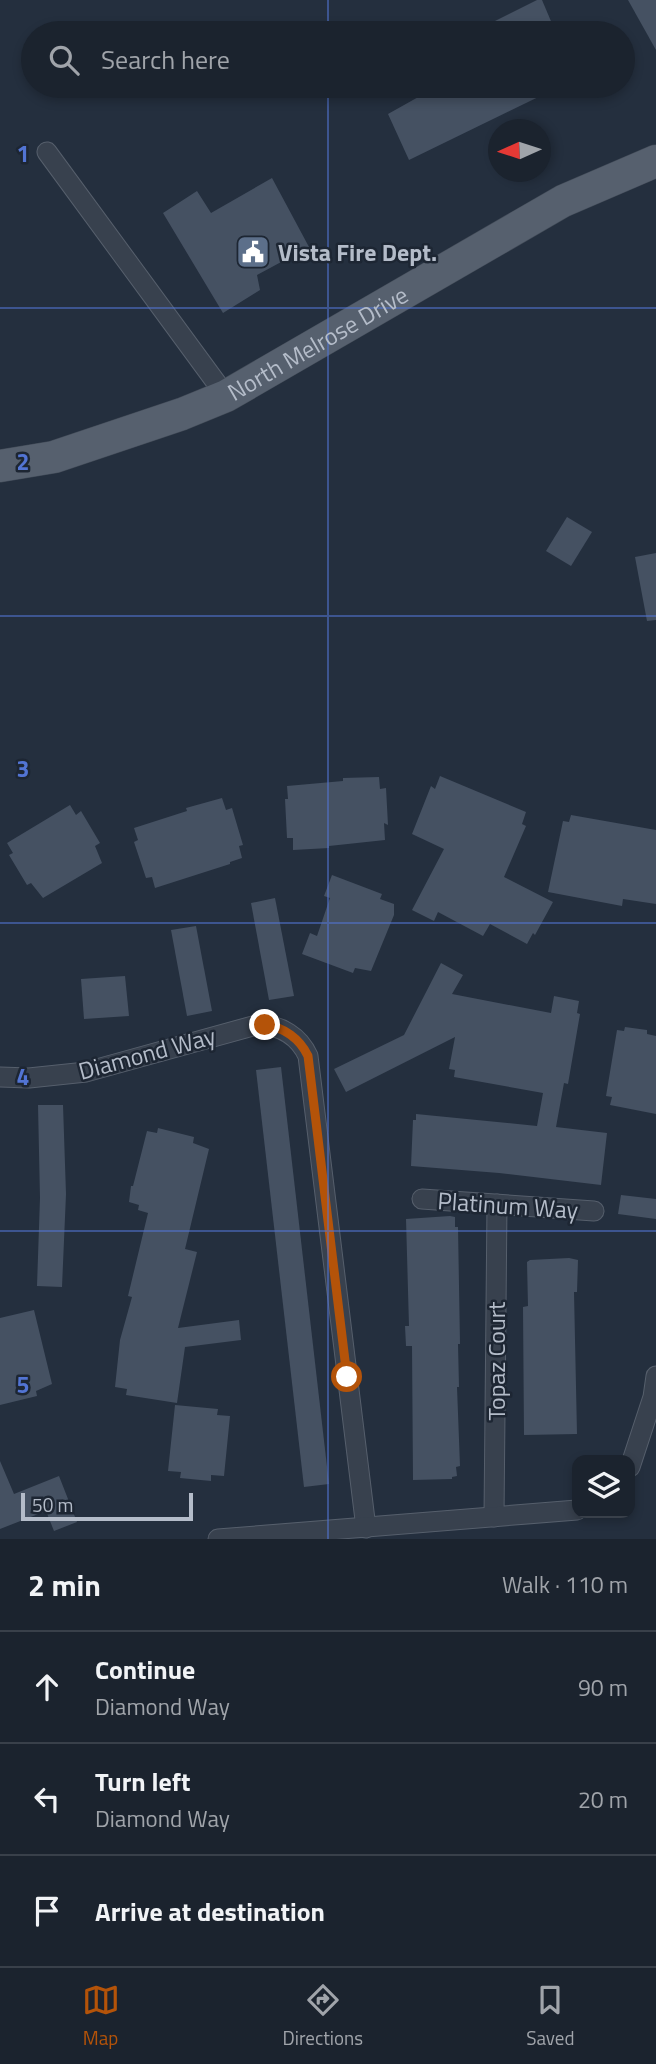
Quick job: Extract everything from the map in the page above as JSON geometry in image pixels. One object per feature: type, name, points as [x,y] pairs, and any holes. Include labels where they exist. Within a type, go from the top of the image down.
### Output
[{"type":"main road","name":"North Melrose Drive","points":[[0,466],[54,457],[183,414],[226,396],[563,201],[656,161]]},
{"type":"street","points":[[47,152],[226,396]]},
{"type":"street","name":"Diamond Way","points":[[0,1077],[29,1078],[86,1072],[260,1024],[274,1026],[301,1042],[308,1056],[366,1528]]},
{"type":"street","name":"Platinum Way","points":[[422,1199],[594,1211]]},
{"type":"street","name":"Topaz Court","points":[[495,1517],[497,1204]]},
{"type":"street","points":[[634,1455],[653,1397],[656,1376]]},
{"type":"street","points":[[218,1539],[285,1537],[572,1510]]},
{"type":"building","points":[[542,0],[551,21],[495,21]]},
{"type":"building","points":[[628,0],[656,0],[656,50]]},
{"type":"building","points":[[417,98],[536,98],[488,119],[488,122],[409,160],[388,114]]},
{"type":"building","points":[[272,178],[309,247],[257,275],[260,290],[223,313],[163,213],[197,191],[211,213]]},
{"type":"building","points":[[567,517],[592,532],[571,566],[546,551]]},
{"type":"building","points":[[656,553],[656,620],[647,621],[635,557]]},
{"type":"building","points":[[440,776],[526,812],[522,824],[526,826],[504,877],[553,902],[527,944],[490,924],[483,936],[438,912],[434,921],[412,910],[444,849],[412,834],[431,786],[435,789]]},
{"type":"building","points":[[379,777],[380,789],[386,788],[388,825],[384,823],[385,840],[293,850],[293,838],[287,838],[287,786],[343,781],[343,778]]},
{"type":"building","points":[[222,798],[226,810],[232,808],[243,845],[239,846],[242,858],[155,888],[152,877],[146,878],[134,842],[138,840],[134,828],[187,811],[186,808]]},
{"type":"building","points":[[70,805],[76,815],[81,811],[100,843],[95,846],[102,863],[43,898],[31,883],[27,885],[9,855],[13,853],[7,843]]},
{"type":"building","points":[[571,815],[656,830],[656,904],[623,899],[622,906],[548,892],[563,821],[569,822]]},
{"type":"building","points":[[332,875],[382,894],[380,899],[394,904],[394,915],[371,971],[355,968],[353,973],[302,954],[310,933],[317,936],[330,898],[324,896]]},
{"type":"building","points":[[275,898],[294,996],[269,1000],[251,903]]},
{"type":"building","points":[[196,926],[212,1011],[187,1016],[171,930]]},
{"type":"building","points":[[441,963],[463,975],[452,994],[551,1013],[554,996],[579,1001],[577,1013],[580,1014],[568,1084],[564,1083],[556,1127],[607,1133],[601,1185],[411,1166],[413,1120],[416,1120],[416,1114],[537,1126],[543,1093],[454,1077],[455,1070],[449,1069],[455,1037],[346,1092],[334,1069],[404,1035]]},
{"type":"building","points":[[125,976],[129,1016],[84,1019],[81,979]]},
{"type":"building","points":[[625,1027],[647,1030],[647,1034],[656,1036],[656,1114],[610,1105],[612,1097],[606,1096],[617,1030],[624,1031]]},
{"type":"building","points":[[281,1067],[329,1484],[304,1487],[256,1070]]},
{"type":"building","points":[[38,1105],[63,1105],[66,1194],[62,1287],[37,1286],[40,1198]]},
{"type":"building","points":[[158,1128],[194,1137],[193,1143],[209,1149],[185,1249],[197,1252],[178,1328],[239,1320],[241,1340],[185,1347],[177,1403],[126,1395],[127,1389],[115,1387],[120,1340],[132,1297],[128,1296],[148,1213],[138,1210],[139,1205],[129,1202],[131,1186],[147,1131],[157,1133]]},
{"type":"building","points":[[621,1195],[656,1199],[656,1219],[618,1214]]},
{"type":"building","points":[[455,1217],[455,1227],[458,1227],[460,1344],[457,1387],[460,1466],[456,1467],[457,1476],[452,1479],[413,1480],[412,1346],[406,1346],[405,1326],[409,1326],[406,1219]]},
{"type":"building","points":[[569,1258],[578,1260],[577,1292],[574,1292],[577,1434],[524,1435],[523,1307],[528,1306],[527,1262]]},
{"type":"building","points":[[34,1310],[52,1384],[36,1391],[37,1396],[0,1405],[0,1318]]},
{"type":"building","points":[[175,1405],[218,1409],[217,1415],[230,1416],[224,1476],[211,1475],[211,1481],[180,1478],[181,1472],[168,1471]]},
{"type":"building","points":[[0,1461],[14,1494],[59,1476],[77,1522],[54,1531],[46,1511],[0,1529]]},
{"type":"place","name":"Vista Fire Dept.","points":[[253,252]]},
{"type":"route","points":[[265,1025],[274,1026],[301,1042],[308,1056],[347,1377]]}]
